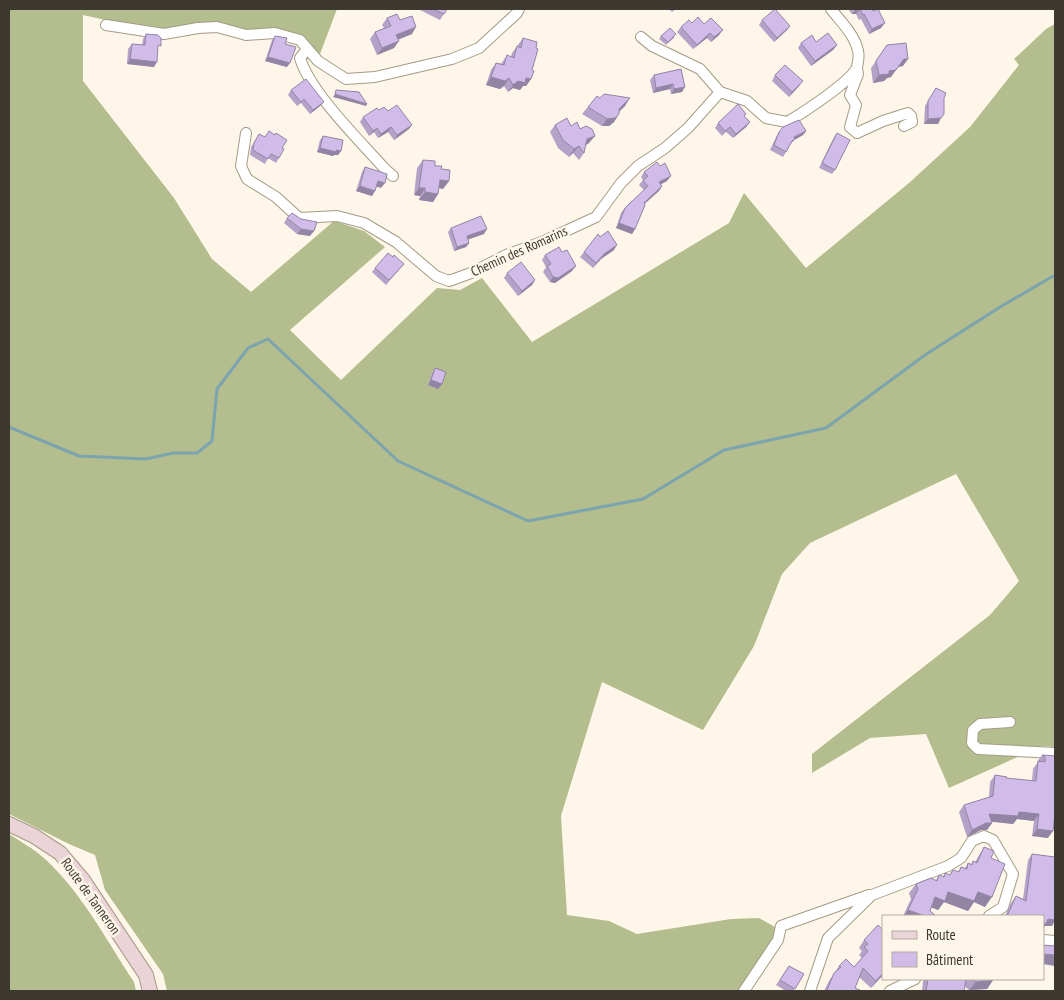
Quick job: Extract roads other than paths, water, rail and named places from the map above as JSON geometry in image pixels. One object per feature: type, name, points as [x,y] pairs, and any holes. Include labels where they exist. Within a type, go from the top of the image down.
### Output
[{"type":"street","points":[[106,25],[164,34],[217,27],[246,35],[276,33],[300,40],[318,61],[346,79],[375,78],[452,59],[479,48],[519,9]]},
{"type":"street","points":[[831,9],[853,36],[858,52],[858,74],[850,95],[856,104],[850,127],[852,131],[857,133],[883,120],[908,113],[911,116],[912,122],[904,126]]},
{"type":"street","points":[[641,37],[652,46],[700,69],[720,92],[746,101],[766,118],[787,122],[812,107],[857,68]]},
{"type":"street","points":[[307,49],[300,58],[304,70],[321,95],[385,169],[394,176]]},
{"type":"street","name":"Chemin des Romarins","points":[[246,133],[240,166],[247,179],[276,197],[299,218],[337,216],[364,223],[396,242],[436,276],[449,281],[472,273],[506,255],[542,242],[596,217],[621,183],[638,166],[688,128],[720,92]]},
{"type":"street","points":[[1010,722],[980,724],[973,730],[972,743],[978,749],[1055,753]]},
{"type":"street","name":"Route de Tanneron","points":[[9,824],[34,836],[60,853],[83,880],[146,975],[150,991]]},
{"type":"street","points":[[744,991],[778,940],[782,926],[948,866],[961,858],[972,841],[984,836],[993,840],[1013,874],[1003,907],[991,915]]},
{"type":"street","points":[[810,991],[828,938],[872,894]]},
{"type":"street","points":[[890,991],[913,980]]},
{"type":"waterway","points":[[9,427],[79,456],[146,459],[173,453],[197,453],[212,441],[217,389],[248,348],[268,339],[398,461],[528,521],[643,499],[724,450],[826,428],[925,355],[1000,307],[1055,275]]}]
